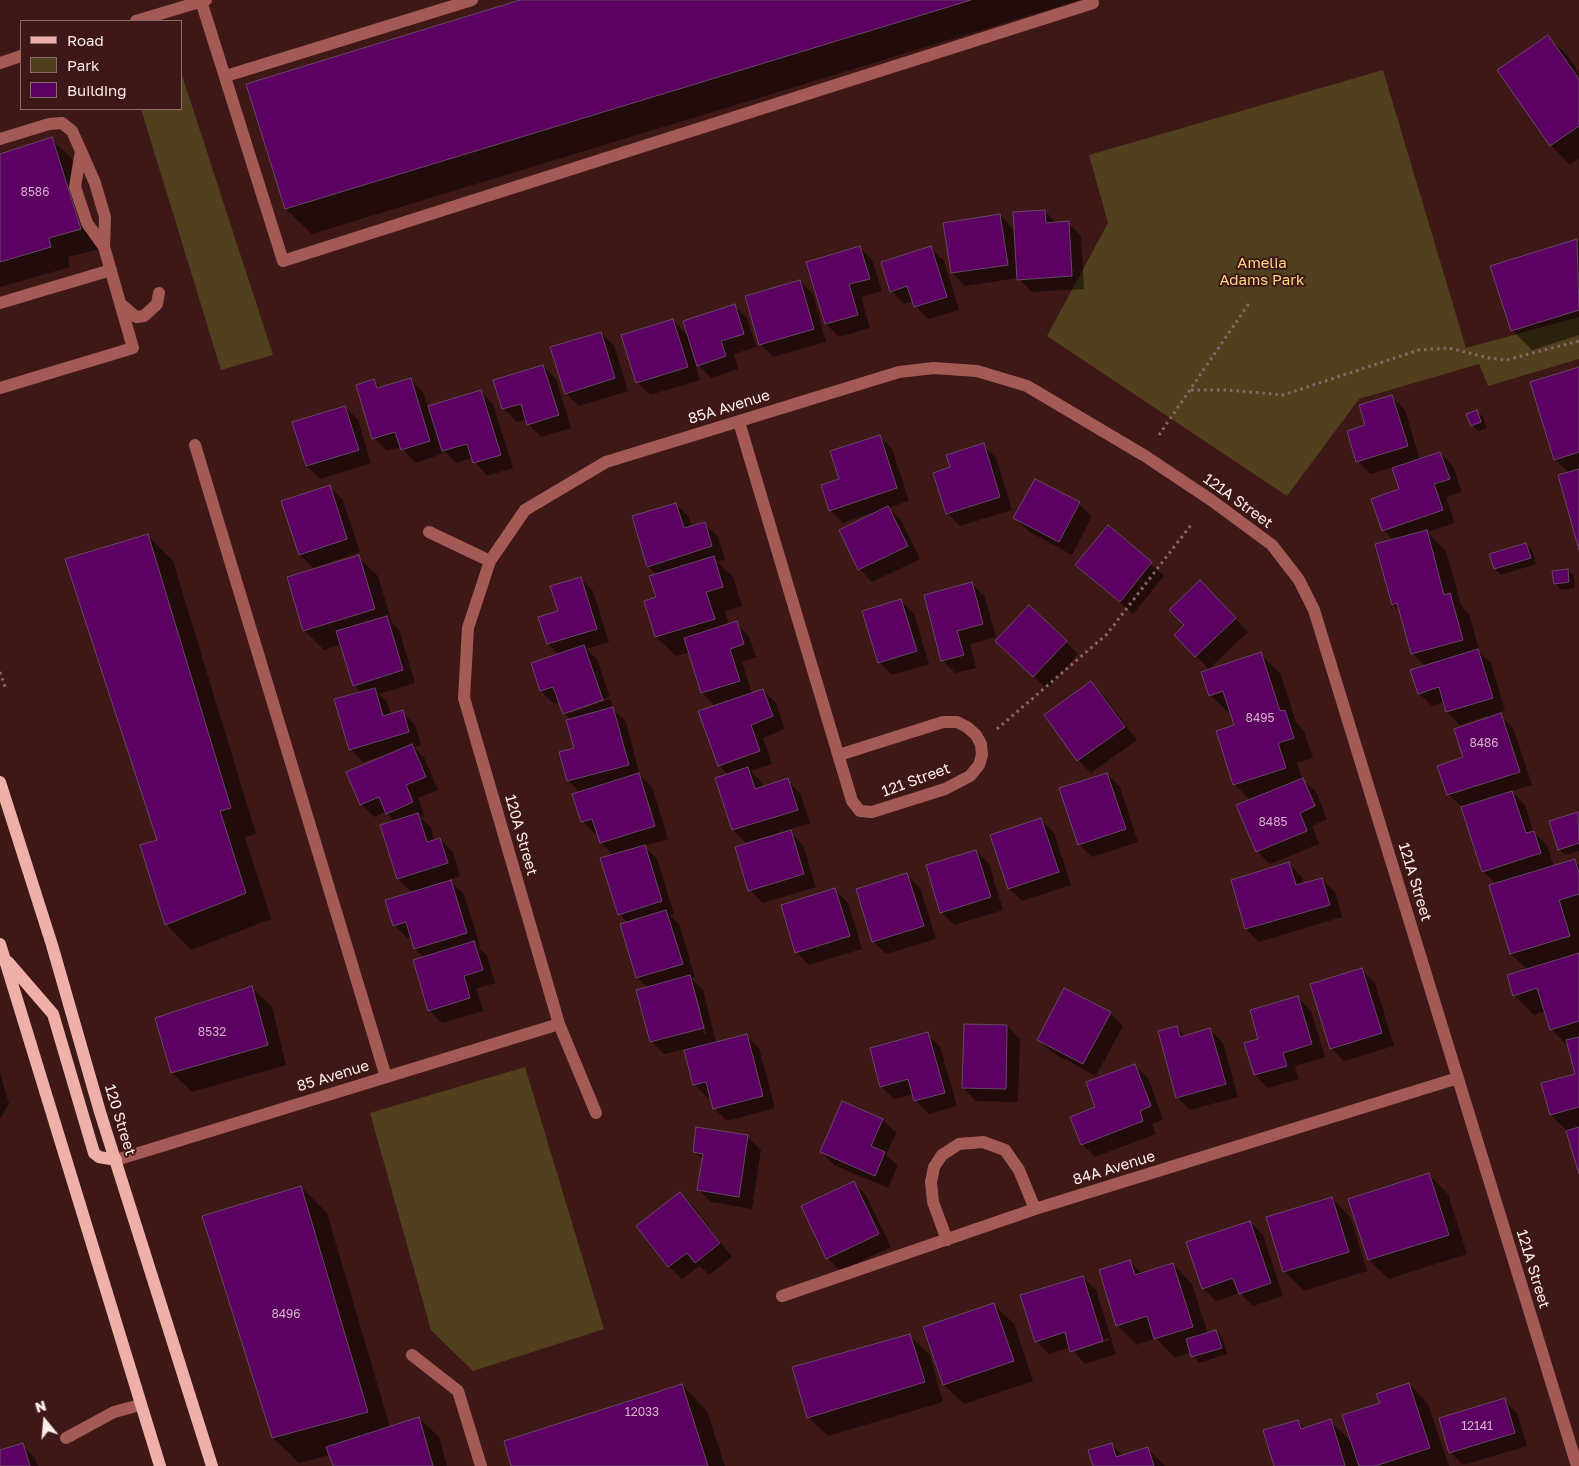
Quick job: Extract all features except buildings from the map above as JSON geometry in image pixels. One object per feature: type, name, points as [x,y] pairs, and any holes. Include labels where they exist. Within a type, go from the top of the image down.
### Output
[{"type":"main road","name":"120 Street","points":[[0,782],[212,1466]]},
{"type":"main road","points":[[0,944],[160,1466]]},
{"type":"main road","points":[[4,958],[53,1014],[94,1153],[99,1157],[116,1160]]},
{"type":"street","points":[[226,76],[472,0]]},
{"type":"street","points":[[139,20],[204,1],[283,261],[1093,3],[1092,0]]},
{"type":"street","points":[[0,63],[20,56]]},
{"type":"street","points":[[0,139],[49,124],[62,124],[72,131],[95,183],[105,217],[104,247]]},
{"type":"street","points":[[0,388],[133,348],[104,247],[87,223],[75,187],[81,151]]},
{"type":"street","points":[[0,302],[111,270]]},
{"type":"street","points":[[122,305],[136,317],[144,316],[157,304],[159,293]]},
{"type":"street","name":"85A Avenue","points":[[490,561],[525,510],[606,462],[899,372],[934,368],[977,371],[1027,386],[1073,413]]},
{"type":"street","name":"121A Street","points":[[1073,413],[1145,456],[1243,523],[1272,546],[1299,580],[1314,610],[1576,1466]]},
{"type":"street","name":"121 Street","points":[[740,422],[852,801],[860,812],[872,812],[958,784],[970,776],[979,765],[982,755],[981,744],[968,727],[957,722],[943,722],[839,755]]},
{"type":"street","points":[[195,445],[386,1077]]},
{"type":"street","points":[[429,532],[490,561]]},
{"type":"street","name":"120A Street","points":[[490,561],[468,628],[464,698],[559,1024],[596,1114]]},
{"type":"street","name":"85 Avenue","points":[[116,1160],[559,1024]]},
{"type":"street","name":"84A Avenue","points":[[782,1296],[1035,1209],[1458,1078]]},
{"type":"street","points":[[948,1240],[933,1202],[931,1182],[934,1167],[942,1155],[959,1144],[983,1142],[1005,1150],[1019,1170],[1035,1209]]},
{"type":"street","points":[[412,1356],[458,1391],[480,1466]]},
{"type":"street","points":[[66,1438],[114,1412],[140,1405]]},
{"type":"path","points":[[1159,435],[1250,302]]},
{"type":"path","points":[[1191,390],[1228,390],[1283,395],[1419,350],[1449,348],[1489,358],[1506,360],[1579,341]]},
{"type":"path","points":[[995,731],[1107,634],[1192,525]]},
{"type":"path","points":[[0,672],[6,690]]},
{"type":"green space","name":"Amelia Adams Park","points":[[1383,70],[1466,348],[1579,317],[1579,359],[1488,386],[1479,364],[1359,399],[1287,496],[1047,336],[1108,223],[1089,155]]},
{"type":"green space","points":[[182,75],[273,355],[221,370],[141,110],[182,110]]},
{"type":"green space","points":[[525,1067],[604,1329],[473,1371],[431,1330],[370,1113]]}]
